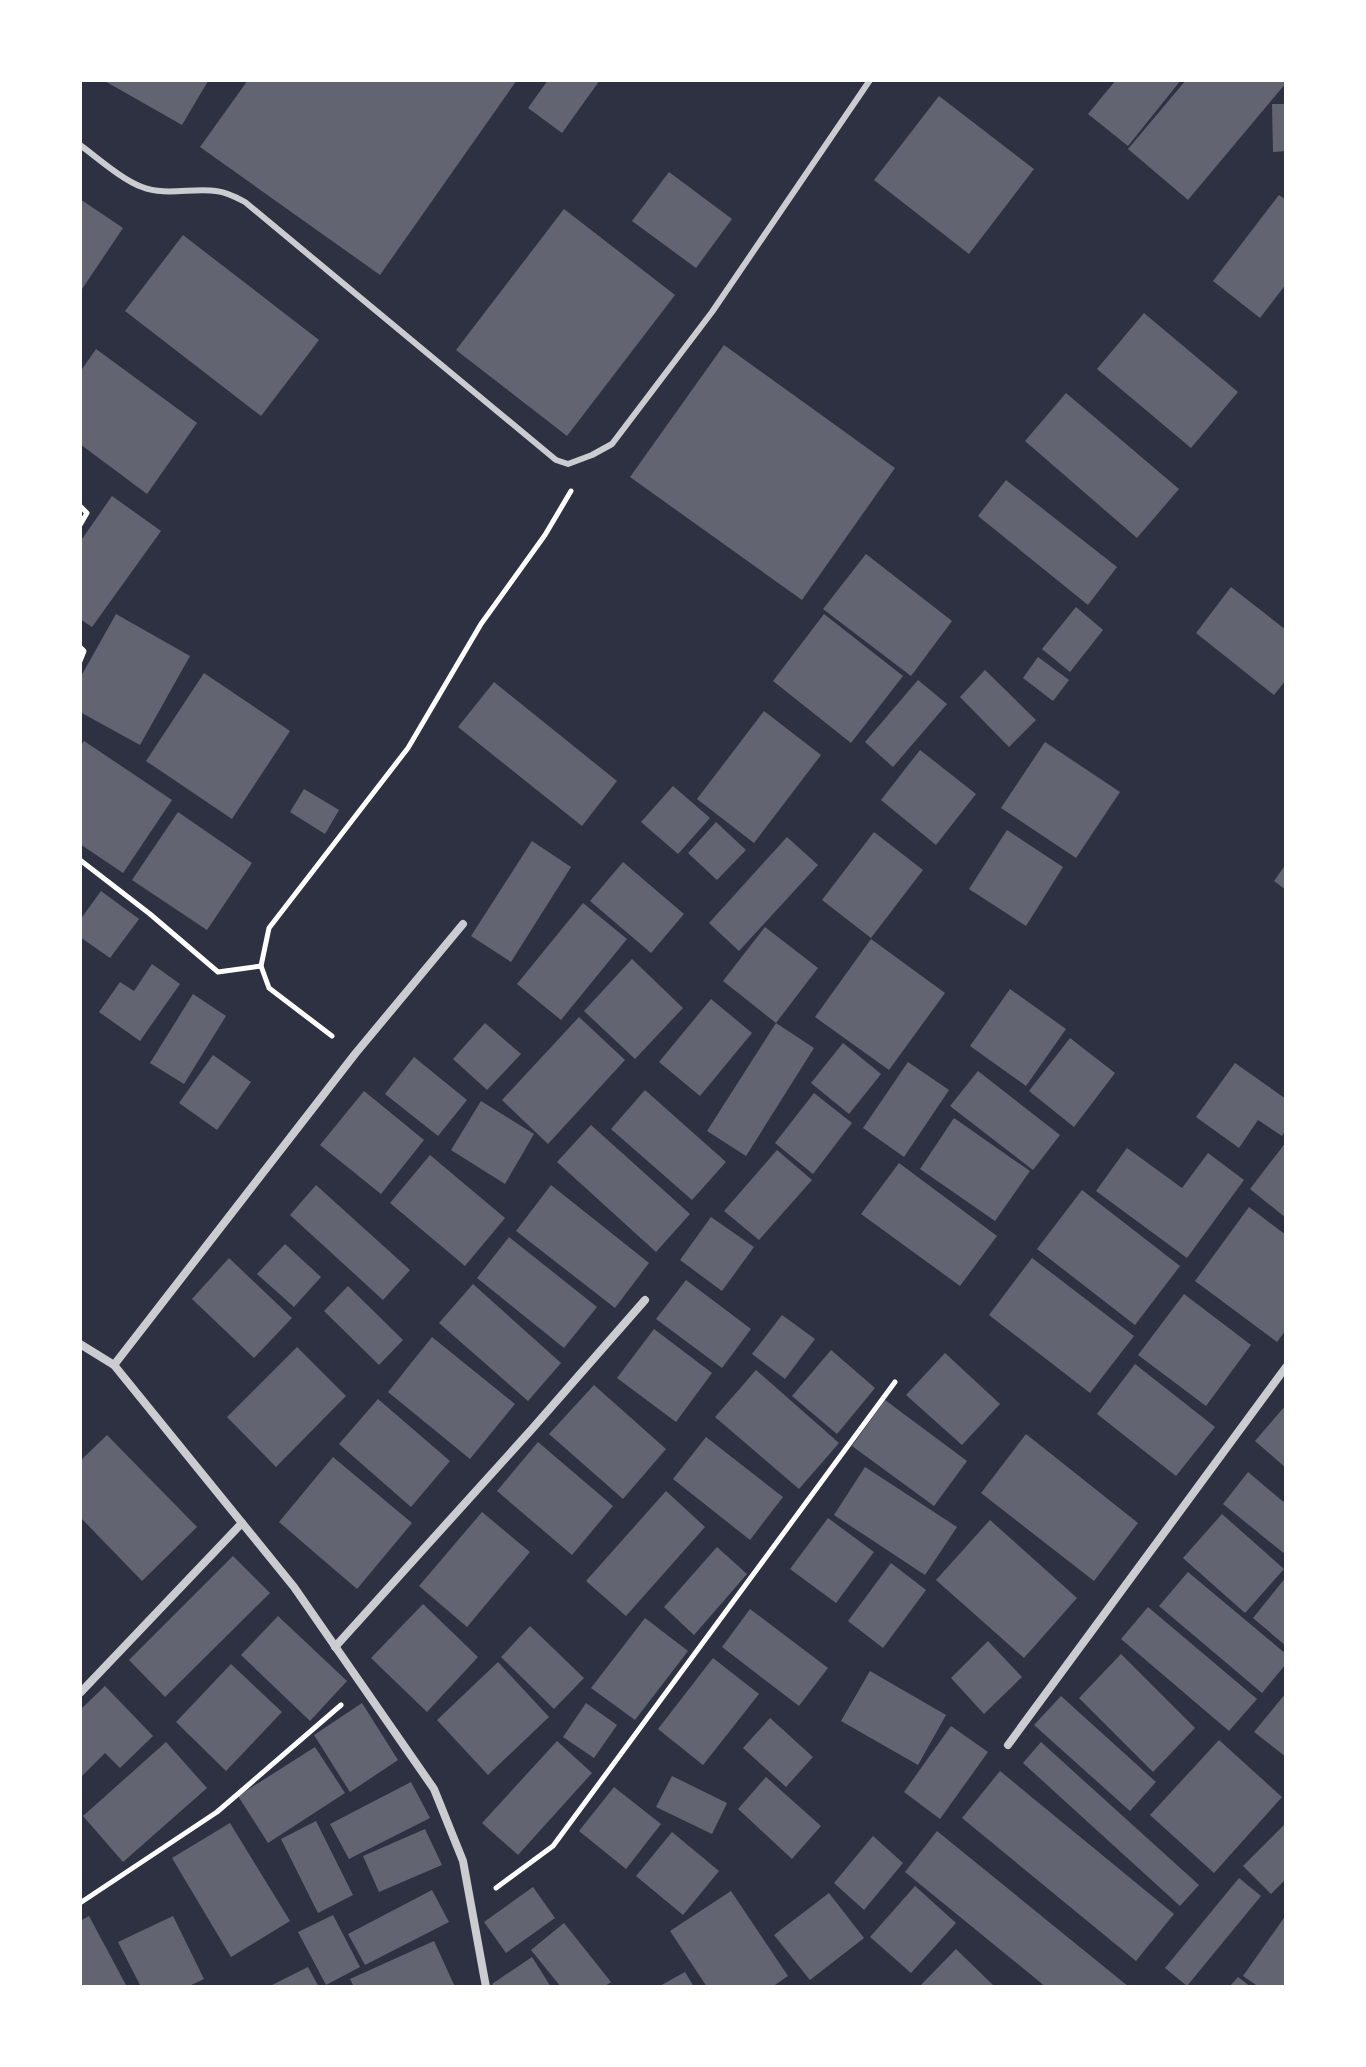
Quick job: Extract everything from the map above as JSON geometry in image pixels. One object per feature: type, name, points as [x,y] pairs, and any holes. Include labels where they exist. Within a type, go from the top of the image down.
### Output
[{"type":"street","points":[[114,1365],[355,1054],[463,924]]},
{"type":"street","points":[[335,1647],[645,1300]]},
{"type":"street","points":[[80,1344],[114,1365],[294,1587],[434,1789],[463,1861],[486,1987]]},
{"type":"street","points":[[1008,1745],[1286,1367]]},
{"type":"street","points":[[80,1693],[242,1523]]},
{"type":"lane","points":[[80,145],[142,188],[215,191],[245,202],[556,460],[568,464],[612,444],[712,312],[870,80]]},
{"type":"path","points":[[355,1054],[269,988],[261,966],[269,928],[408,748],[481,624],[545,535],[592,455]]},
{"type":"path","points":[[80,506],[87,513],[80,525]]},
{"type":"path","points":[[80,647],[84,651],[80,661]]},
{"type":"path","points":[[80,860],[218,972],[261,966]]},
{"type":"path","points":[[472,1905],[553,1846],[895,1382]]},
{"type":"path","points":[[80,1903],[217,1812],[363,1687]]},
{"type":"building","points":[[103,80],[206,80],[208,81],[182,125]]},
{"type":"building","points":[[248,80],[517,80],[380,275],[200,147]]},
{"type":"building","points":[[548,80],[600,80],[562,133],[528,108]]},
{"type":"building","points":[[1116,80],[1181,80],[1128,146],[1088,114]]},
{"type":"building","points":[[1186,80],[1286,80],[1188,200],[1128,149]]},
{"type":"building","points":[[939,96],[1034,169],[969,254],[874,180]]},
{"type":"building","points":[[1272,104],[1286,104],[1286,151],[1273,152]]},
{"type":"building","points":[[669,172],[732,219],[696,268],[632,221]]},
{"type":"building","points":[[1279,195],[1286,200],[1286,284],[1260,318],[1213,281]]},
{"type":"building","points":[[80,199],[123,228],[80,292]]},
{"type":"building","points":[[564,209],[675,295],[567,436],[456,350]]},
{"type":"building","points":[[183,235],[319,340],[261,416],[125,311]]},
{"type":"building","points":[[1144,313],[1238,392],[1191,448],[1097,369]]},
{"type":"building","points":[[724,345],[895,468],[802,600],[630,477]]},
{"type":"building","points":[[96,349],[197,423],[147,494],[80,444],[80,372]]},
{"type":"building","points":[[1066,393],[1179,489],[1137,538],[1025,441]]},
{"type":"building","points":[[1006,480],[1117,567],[1088,605],[978,516]]},
{"type":"building","points":[[112,496],[161,531],[92,627],[80,619],[80,542]]},
{"type":"building","points":[[866,554],[952,621],[911,676],[823,609]]},
{"type":"building","points":[[1231,587],[1286,630],[1286,680],[1274,695],[1196,633]]},
{"type":"building","points":[[1076,607],[1103,630],[1070,672],[1042,649]]},
{"type":"building","points":[[116,614],[190,656],[140,745],[80,712],[80,678]]},
{"type":"building","points":[[824,614],[903,676],[851,743],[773,681]]},
{"type":"building","points":[[1038,657],[1069,680],[1053,701],[1023,678]]},
{"type":"building","points":[[985,670],[1036,720],[1009,747],[960,697]]},
{"type":"building","points":[[204,673],[290,731],[232,819],[146,761]]},
{"type":"building","points":[[918,680],[947,704],[893,767],[865,742]]},
{"type":"building","points":[[494,682],[617,781],[582,826],[458,727]]},
{"type":"building","points":[[764,711],[821,755],[754,843],[697,799]]},
{"type":"building","points":[[84,741],[172,800],[123,873],[80,844],[80,746]]},
{"type":"building","points":[[1045,742],[1120,792],[1076,858],[1001,808]]},
{"type":"building","points":[[920,750],[976,794],[936,845],[881,800]]},
{"type":"building","points":[[673,786],[710,818],[678,854],[641,822]]},
{"type":"building","points":[[304,789],[339,810],[325,834],[290,812]]},
{"type":"building","points":[[178,812],[252,863],[207,930],[132,880]]},
{"type":"building","points":[[716,822],[746,850],[717,880],[688,853]]},
{"type":"building","points":[[1007,830],[1063,867],[1026,926],[969,889]]},
{"type":"building","points":[[874,832],[923,870],[871,938],[822,900]]},
{"type":"building","points":[[787,837],[818,865],[739,951],[709,923]]},
{"type":"building","points":[[532,841],[571,867],[511,962],[471,936]]},
{"type":"building","points":[[623,862],[684,914],[651,953],[590,901]]},
{"type":"building","points":[[1286,864],[1286,890],[1274,881]]},
{"type":"building","points":[[101,891],[139,919],[110,958],[80,937],[80,920]]},
{"type":"building","points":[[583,903],[627,939],[561,1020],[517,984]]},
{"type":"building","points":[[765,927],[818,968],[776,1023],[723,981]]},
{"type":"building","points":[[871,939],[945,993],[889,1070],[815,1017]]},
{"type":"building","points":[[632,959],[683,1008],[635,1059],[584,1011]]},
{"type":"building","points":[[152,964],[180,984],[140,1041],[99,1012],[120,982],[134,991]]},
{"type":"building","points":[[1010,989],[1066,1029],[1026,1086],[970,1046]]},
{"type":"building","points":[[193,994],[226,1016],[184,1084],[150,1063]]},
{"type":"building","points":[[711,999],[752,1033],[700,1096],[659,1062]]},
{"type":"building","points":[[579,1017],[625,1060],[548,1144],[502,1100]]},
{"type":"building","points":[[485,1023],[521,1054],[487,1090],[453,1059]]},
{"type":"building","points":[[776,1023],[814,1048],[746,1156],[707,1131]]},
{"type":"building","points":[[1070,1038],[1115,1073],[1074,1127],[1029,1091]]},
{"type":"building","points":[[843,1043],[881,1074],[849,1114],[811,1083]]},
{"type":"building","points":[[213,1055],[251,1082],[217,1130],[179,1103]]},
{"type":"building","points":[[414,1057],[467,1100],[438,1136],[385,1094]]},
{"type":"building","points":[[908,1062],[949,1090],[904,1157],[863,1128]]},
{"type":"building","points":[[1235,1063],[1286,1099],[1286,1130],[1282,1136],[1258,1120],[1239,1148],[1196,1117]]},
{"type":"building","points":[[978,1071],[1060,1135],[1033,1170],[950,1106]]},
{"type":"building","points":[[645,1090],[726,1162],[692,1200],[611,1129]]},
{"type":"building","points":[[364,1091],[424,1140],[381,1194],[320,1145]]},
{"type":"building","points":[[814,1093],[852,1123],[813,1174],[775,1143]]},
{"type":"building","points":[[481,1101],[534,1134],[505,1184],[451,1150]]},
{"type":"building","points":[[954,1118],[1030,1171],[995,1221],[920,1169]]},
{"type":"building","points":[[591,1125],[690,1214],[656,1252],[557,1162]]},
{"type":"building","points":[[1286,1142],[1286,1218],[1250,1189]]},
{"type":"building","points":[[1127,1148],[1182,1188],[1208,1153],[1244,1180],[1187,1258],[1096,1191]]},
{"type":"building","points":[[777,1150],[812,1180],[759,1240],[724,1211]]},
{"type":"building","points":[[430,1155],[505,1218],[465,1266],[390,1203]]},
{"type":"building","points":[[899,1163],[997,1236],[960,1286],[861,1214]]},
{"type":"building","points":[[316,1185],[410,1270],[383,1300],[290,1215]]},
{"type":"building","points":[[551,1185],[649,1263],[615,1308],[516,1231]]},
{"type":"building","points":[[1082,1190],[1180,1266],[1135,1325],[1037,1249]]},
{"type":"building","points":[[1249,1207],[1286,1235],[1286,1330],[1277,1342],[1195,1281]]},
{"type":"building","points":[[711,1217],[754,1247],[722,1291],[680,1260]]},
{"type":"building","points":[[509,1237],[597,1307],[564,1348],[477,1278]]},
{"type":"building","points":[[285,1244],[321,1277],[294,1307],[257,1274]]},
{"type":"building","points":[[229,1258],[292,1318],[254,1358],[192,1299]]},
{"type":"building","points":[[1032,1258],[1134,1336],[1090,1393],[989,1315]]},
{"type":"building","points":[[686,1280],[751,1329],[722,1368],[656,1319]]},
{"type":"building","points":[[473,1284],[561,1363],[528,1401],[439,1323]]},
{"type":"building","points":[[348,1286],[403,1340],[379,1365],[324,1311]]},
{"type":"building","points":[[1184,1294],[1251,1345],[1206,1406],[1138,1355]]},
{"type":"building","points":[[782,1315],[815,1339],[785,1379],[752,1354]]},
{"type":"building","points":[[654,1329],[712,1373],[676,1422],[617,1378]]},
{"type":"building","points":[[432,1337],[515,1404],[470,1459],[388,1392]]},
{"type":"building","points":[[297,1347],[346,1396],[276,1467],[227,1417]]},
{"type":"building","points":[[831,1350],[875,1388],[837,1434],[792,1396]]},
{"type":"building","points":[[945,1353],[1000,1404],[962,1445],[906,1395]]},
{"type":"building","points":[[1135,1364],[1215,1427],[1176,1476],[1097,1414]]},
{"type":"building","points":[[756,1370],[839,1443],[799,1489],[715,1417]]},
{"type":"building","points":[[594,1385],[666,1449],[623,1499],[549,1434]]},
{"type":"building","points":[[378,1399],[450,1461],[411,1507],[339,1444]]},
{"type":"building","points":[[885,1400],[967,1461],[934,1506],[852,1446]]},
{"type":"building","points":[[1286,1405],[1286,1468],[1255,1441]]},
{"type":"building","points":[[1026,1434],[1138,1523],[1094,1581],[981,1493]]},
{"type":"building","points":[[107,1435],[197,1527],[142,1581],[80,1517],[80,1461]]},
{"type":"building","points":[[706,1437],[783,1497],[750,1540],[673,1479]]},
{"type":"building","points":[[538,1442],[613,1506],[572,1555],[497,1491]]},
{"type":"building","points":[[333,1457],[412,1523],[357,1589],[279,1522]]},
{"type":"building","points":[[865,1467],[957,1527],[925,1575],[834,1515]]},
{"type":"building","points":[[1248,1472],[1286,1504],[1286,1555],[1223,1504]]},
{"type":"building","points":[[666,1491],[705,1527],[626,1616],[586,1581]]},
{"type":"building","points":[[482,1512],[530,1552],[467,1627],[419,1586]]},
{"type":"building","points":[[1222,1514],[1284,1569],[1245,1613],[1183,1558]]},
{"type":"building","points":[[828,1518],[874,1552],[836,1603],[790,1569]]},
{"type":"building","points":[[990,1520],[1077,1598],[1024,1658],[936,1580]]},
{"type":"building","points":[[717,1547],[747,1574],[694,1635],[664,1607]]},
{"type":"building","points":[[233,1556],[270,1593],[165,1697],[129,1660]]},
{"type":"building","points":[[891,1563],[926,1590],[883,1648],[848,1621]]},
{"type":"building","points":[[1188,1572],[1286,1654],[1286,1664],[1262,1693],[1159,1606]]},
{"type":"building","points":[[1286,1577],[1286,1646],[1253,1618]]},
{"type":"building","points":[[423,1604],[478,1657],[427,1712],[371,1658]]},
{"type":"building","points":[[1148,1607],[1257,1699],[1229,1731],[1121,1639]]},
{"type":"building","points":[[750,1609],[828,1668],[799,1706],[722,1647]]},
{"type":"building","points":[[278,1616],[347,1681],[310,1721],[241,1655]]},
{"type":"building","points":[[645,1618],[688,1651],[635,1720],[591,1688]]},
{"type":"building","points":[[530,1626],[584,1678],[554,1709],[501,1657]]},
{"type":"building","points":[[988,1641],[1022,1677],[984,1714],[951,1678]]},
{"type":"building","points":[[1121,1654],[1195,1728],[1153,1772],[1079,1698]]},
{"type":"building","points":[[713,1658],[759,1694],[703,1765],[658,1729]]},
{"type":"building","points":[[498,1662],[549,1717],[488,1775],[437,1720]]},
{"type":"building","points":[[231,1664],[282,1712],[226,1771],[176,1722]]},
{"type":"building","points":[[870,1671],[946,1715],[918,1765],[841,1721]]},
{"type":"building","points":[[105,1686],[153,1736],[120,1768],[105,1753],[80,1778],[80,1710]]},
{"type":"building","points":[[1286,1693],[1286,1757],[1254,1732]]},
{"type":"building","points":[[1061,1696],[1156,1782],[1130,1811],[1034,1725]]},
{"type":"building","points":[[362,1703],[398,1760],[350,1792],[314,1735]]},
{"type":"building","points":[[586,1703],[617,1725],[594,1758],[563,1737]]},
{"type":"building","points":[[770,1718],[813,1757],[786,1787],[743,1748]]},
{"type":"building","points":[[951,1726],[988,1752],[940,1819],[904,1792]]},
{"type":"building","points":[[1219,1740],[1282,1797],[1214,1873],[1150,1815]]},
{"type":"building","points":[[557,1741],[592,1773],[518,1855],[482,1823]]},
{"type":"building","points":[[166,1742],[207,1788],[123,1862],[83,1816]]},
{"type":"building","points":[[1041,1742],[1199,1885],[1180,1906],[1023,1763]]},
{"type":"building","points":[[315,1747],[345,1793],[268,1843],[238,1796]]},
{"type":"building","points":[[1000,1771],[1174,1914],[1136,1961],[962,1818]]},
{"type":"building","points":[[672,1776],[727,1803],[712,1834],[656,1807]]},
{"type":"building","points":[[766,1777],[821,1826],[792,1859],[738,1809]]},
{"type":"building","points":[[411,1782],[430,1818],[349,1859],[330,1824]]},
{"type":"building","points":[[614,1787],[661,1824],[626,1869],[579,1831]]},
{"type":"building","points":[[316,1821],[353,1895],[318,1913],[281,1839]]},
{"type":"building","points":[[230,1823],[290,1921],[231,1957],[172,1858]]},
{"type":"building","points":[[1286,1823],[1286,1879],[1271,1894],[1243,1866]]},
{"type":"building","points":[[425,1829],[442,1865],[379,1892],[363,1856]]},
{"type":"building","points":[[937,1831],[1129,1987],[1046,1987],[905,1872]]},
{"type":"building","points":[[672,1832],[719,1871],[683,1915],[636,1876]]},
{"type":"building","points":[[873,1836],[903,1863],[864,1910],[834,1883]]},
{"type":"building","points":[[1239,1878],[1261,1896],[1187,1986],[1165,1968]]},
{"type":"building","points":[[915,1886],[956,1923],[911,1973],[870,1937]]},
{"type":"building","points":[[533,1887],[555,1918],[506,1953],[484,1922]]},
{"type":"building","points":[[432,1890],[449,1922],[365,1965],[348,1934]]},
{"type":"building","points":[[731,1891],[788,1976],[772,1987],[707,1987],[670,1931]]},
{"type":"building","points":[[829,1893],[864,1938],[810,1980],[774,1935]]},
{"type":"building","points":[[333,1915],[360,1967],[326,1985],[298,1932]]},
{"type":"building","points":[[1286,1915],[1286,1987],[1259,1987],[1243,1976]]},
{"type":"building","points":[[89,1916],[127,1987],[80,1987],[80,1921]]},
{"type":"building","points":[[173,1916],[204,1979],[187,1987],[141,1987],[118,1942]]},
{"type":"building","points":[[564,1923],[611,1982],[604,1987],[561,1987],[531,1950]]},
{"type":"building","points":[[434,1941],[455,1987],[354,1987],[350,1979]]},
{"type":"building","points":[[956,1949],[995,1987],[919,1987]]},
{"type":"building","points":[[532,1957],[551,1987],[494,1987],[492,1984]]},
{"type":"building","points":[[308,1967],[319,1987],[268,1987]]},
{"type":"building","points":[[685,1972],[694,1987],[658,1987]]},
{"type":"building","points":[[1238,1977],[1251,1987],[1229,1987]]}]
